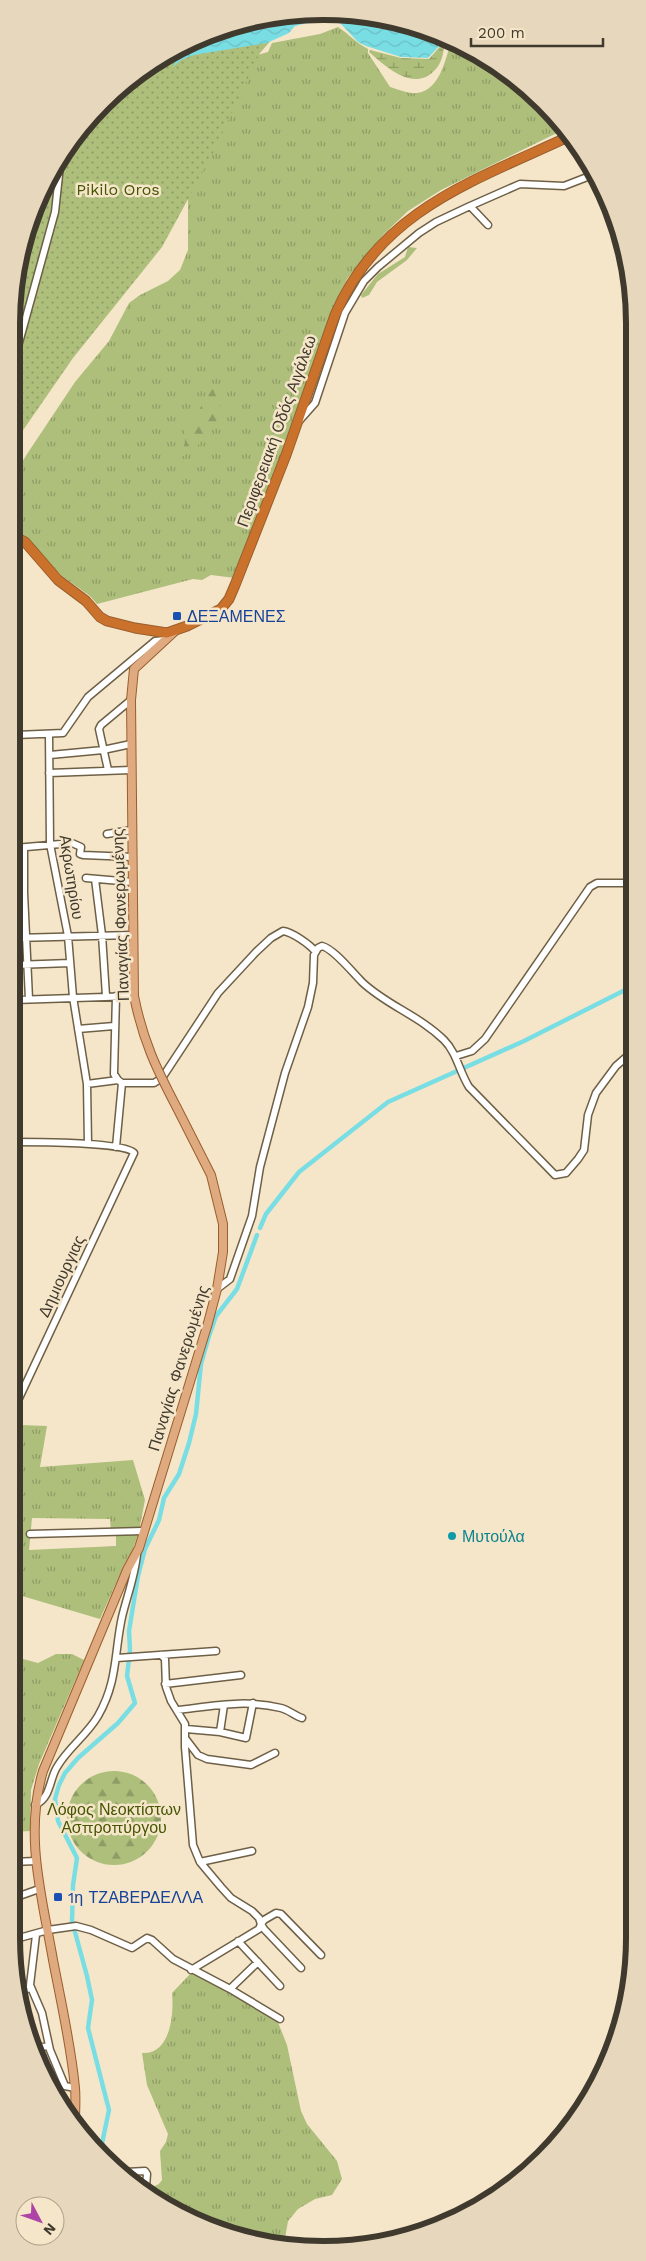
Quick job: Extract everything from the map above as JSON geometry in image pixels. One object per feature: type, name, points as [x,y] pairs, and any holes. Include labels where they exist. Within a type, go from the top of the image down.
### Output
[{"type":"highway","name":"Περιφερειακή Οδός Αιγάλεω","points":[[20,539],[25,542],[58,580],[86,602],[100,617],[113,623],[158,632],[176,630],[210,616],[221,608],[229,599],[271,495],[341,300],[356,275],[375,250],[398,228],[433,202],[563,139]]},
{"type":"main road","name":"Παναγίας Φανερωμένης","points":[[72,2108],[75,2088],[48,1930],[39,1889],[34,1839],[35,1805],[43,1771],[127,1570],[138,1550],[217,1289],[224,1237],[221,1212],[211,1175],[150,1055],[140,1025],[134,996],[131,700],[134,669],[176,630]]},
{"type":"street","points":[[20,339],[52,221],[59,175]]},
{"type":"street","points":[[297,423],[315,403],[345,313],[364,281],[398,250],[436,222],[520,184],[564,186],[588,177]]},
{"type":"street","points":[[470,206],[488,225]]},
{"type":"street","points":[[20,735],[63,733],[88,697],[156,641],[165,640]]},
{"type":"street","points":[[108,770],[100,733],[101,725],[131,700]]},
{"type":"street","name":"Ακρωτηρίου","points":[[49,735],[50,844],[68,936],[72,997],[87,1084],[88,1144]]},
{"type":"street","points":[[50,755],[103,750],[131,744]]},
{"type":"street","points":[[49,773],[131,770]]},
{"type":"street","points":[[107,834],[132,830]]},
{"type":"street","points":[[20,848],[72,843],[79,845],[82,855],[132,857]]},
{"type":"street","points":[[24,848],[29,999]]},
{"type":"street","points":[[86,878],[132,882]]},
{"type":"street","points":[[95,879],[102,935],[106,996]]},
{"type":"street","points":[[456,1056],[472,1051],[485,1039],[590,887],[597,883],[626,883]]},
{"type":"street","points":[[87,1084],[120,1082],[154,1083],[162,1078],[218,993],[256,952],[276,934],[286,931],[309,944],[315,950],[313,983],[308,1007],[284,1072],[260,1167],[254,1209],[230,1279],[217,1289]]},
{"type":"street","points":[[20,938],[132,935]]},
{"type":"street","points":[[315,950],[322,946],[330,950],[364,984],[439,1036],[456,1056],[459,1070],[469,1086],[511,1132],[551,1172],[558,1176],[566,1173],[584,1150],[588,1115],[596,1093],[616,1066],[626,1057]]},
{"type":"street","points":[[20,965],[70,963]]},
{"type":"street","points":[[20,1142],[88,1144],[116,1147],[120,1082],[114,1074],[116,996]]},
{"type":"street","points":[[20,1000],[134,996]]},
{"type":"street","points":[[78,1029],[114,1026]]},
{"type":"street","name":"Δημιουργιας","points":[[20,1396],[134,1153],[131,1149],[116,1147]]},
{"type":"street","points":[[30,1534],[143,1531]]},
{"type":"street","points":[[35,1805],[43,1802],[56,1769],[62,1759],[97,1718],[111,1687],[122,1616],[132,1584],[138,1550]]},
{"type":"street","points":[[117,1658],[216,1651]]},
{"type":"street","points":[[161,1655],[164,1659],[165,1684],[171,1701],[178,1710],[186,1729],[185,1753],[193,1845],[200,1862],[231,1898],[252,1911],[259,1918],[262,1924],[301,1968]]},
{"type":"street","points":[[165,1684],[241,1675]]},
{"type":"street","points":[[178,1710],[253,1703],[280,1708],[302,1718]]},
{"type":"street","points":[[186,1729],[220,1732],[246,1738],[253,1703]]},
{"type":"street","points":[[220,1732],[224,1705]]},
{"type":"street","points":[[185,1738],[202,1758],[251,1765],[275,1753]]},
{"type":"street","points":[[185,1753],[189,1749],[194,1749]]},
{"type":"street","points":[[200,1862],[252,1851]]},
{"type":"street","points":[[20,1862],[36,1861]]},
{"type":"street","points":[[20,1896],[39,1889]]},
{"type":"street","points":[[191,1970],[259,1928],[272,1915],[281,1914],[321,1955]]},
{"type":"street","points":[[20,1938],[48,1930],[72,1926],[92,1930],[132,1948],[147,1938],[152,1940],[173,1959],[191,1970],[230,1989],[280,2019]]},
{"type":"street","points":[[36,1935],[30,1976],[31,1988],[42,2013],[49,2046],[65,2086],[75,2088]]},
{"type":"street","points":[[238,1941],[280,1986]]},
{"type":"street","points":[[230,1989],[258,1962]]},
{"type":"street","points":[[25,1989],[31,1988]]},
{"type":"street","points":[[40,2047],[49,2046]]},
{"type":"street","points":[[131,2172],[145,2171],[147,2174],[146,2183]]},
{"type":"green space","name":"Pikilo Oros","points":[[286,23],[260,53],[212,155],[162,247],[73,358],[20,435],[20,323],[26,264],[30,245],[43,207],[71,155],[95,123],[123,95],[155,71],[207,43],[245,30]]},
{"type":"green space","points":[[338,27],[368,49],[368,53],[390,87],[410,93],[425,91],[431,86],[444,65],[449,48],[491,71],[523,95],[558,132],[441,190],[408,211],[384,234],[347,279],[332,311],[285,450],[235,578],[211,575],[202,580],[193,579],[97,604],[90,596],[62,576],[24,535],[20,534],[20,465],[75,382],[109,341],[129,303],[140,295],[168,281],[180,270],[188,250],[188,157],[251,57],[268,52],[272,43],[320,34]]},
{"type":"green space","points":[[442,44],[444,45],[442,58],[437,68],[426,77],[417,79],[400,75],[369,52],[370,50],[401,58],[429,59]]},
{"type":"green space","points":[[408,247],[417,248],[407,260],[377,282],[369,295],[362,298],[361,295],[378,274],[405,257]]},
{"type":"green space","points":[[212,386],[222,411],[198,445],[186,455],[180,457],[175,454],[184,446],[184,429],[198,412]]},
{"type":"green space","points":[[21,1425],[47,1426],[40,1467],[133,1460],[145,1500],[139,1531],[132,1552],[124,1565],[100,1619],[20,1595]],"holes":[[[32,1518],[110,1519],[111,1532],[116,1532],[116,1546],[29,1550]]]},
{"type":"green space","points":[[56,1654],[72,1654],[84,1660],[39,1764],[31,1790],[30,1831],[20,1832],[20,1658],[38,1663]]},
{"type":"green space","name":"Λόφος Νεοκτίστων Ασπροπύργου","points":[[114,1771],[132,1774],[147,1785],[158,1800],[161,1818],[158,1836],[147,1851],[132,1862],[114,1865],[96,1862],[81,1851],[70,1836],[67,1818],[70,1800],[81,1785],[96,1774]]},
{"type":"green space","points":[[192,1972],[277,2020],[287,2045],[301,2111],[307,2124],[337,2161],[342,2179],[332,2195],[315,2199],[298,2209],[288,2221],[285,2238],[245,2231],[207,2218],[189,2210],[152,2187],[159,2184],[162,2180],[160,2151],[166,2142],[168,2134],[147,2085],[142,2053],[152,2052],[165,2040],[171,2021],[172,1993]]},
{"type":"water","points":[[321,20],[295,26],[289,33],[267,43],[194,55],[181,60],[173,67],[176,61],[174,60],[189,51],[245,30],[283,23]]},
{"type":"water","points":[[336,21],[363,23],[401,30],[441,44],[428,58],[401,57],[358,42]]},
{"type":"waterway","points":[[260,1228],[266,1214],[299,1172],[388,1102],[524,1041],[626,990]]},
{"type":"waterway","points":[[102,2145],[109,2110],[88,2028],[92,2000],[72,1921],[73,1885],[77,1858],[58,1821],[55,1799],[65,1773],[78,1758],[118,1723],[135,1703],[127,1676],[130,1650],[129,1631],[138,1576],[145,1549],[159,1520],[164,1498],[179,1474],[189,1443],[196,1414],[201,1364],[216,1316],[237,1289],[257,1235]]},
{"type":"place","name":"ΔΕΞΑΜΕΝΕΣ","points":[[177,616]]},
{"type":"place","name":"Μυτούλα","points":[[452,1536]]},
{"type":"place","name":"1η ΤΖΑΒΕΡΔΕΛΛΑ","points":[[58,1897]]}]
